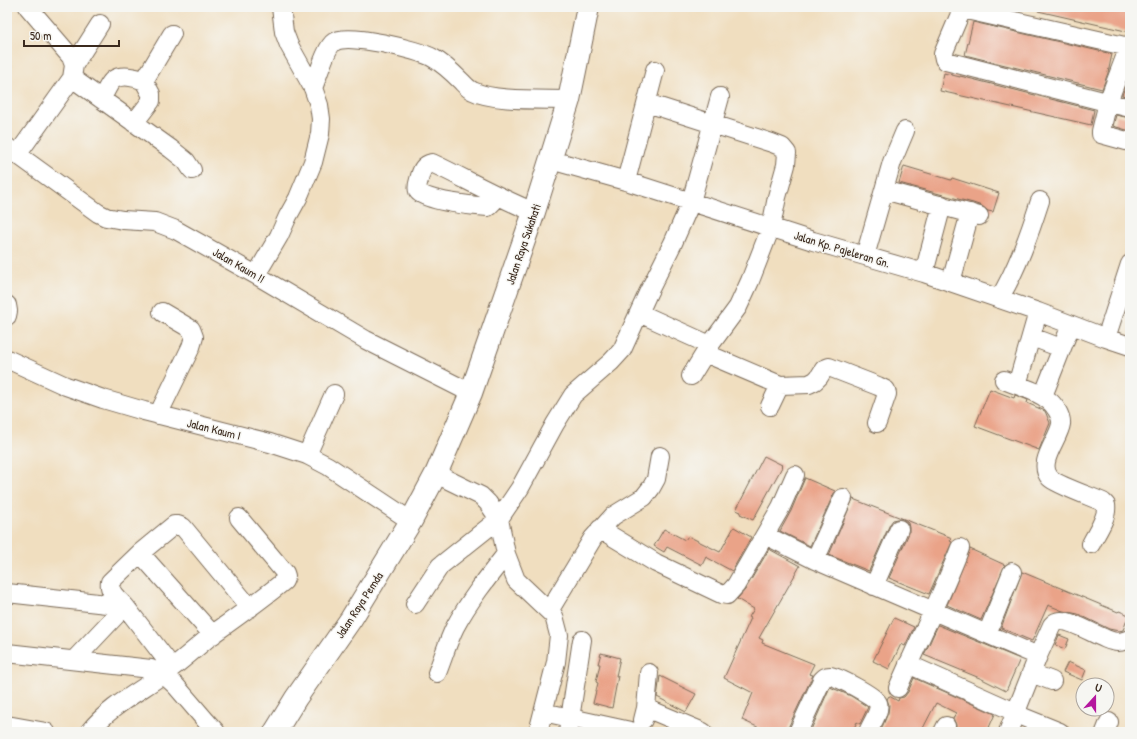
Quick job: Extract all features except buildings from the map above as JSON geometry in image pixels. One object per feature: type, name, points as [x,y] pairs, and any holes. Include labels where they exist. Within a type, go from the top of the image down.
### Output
[{"type":"main road","name":"Jalan Raya Sukahati","points":[[436,474],[471,393],[551,160],[568,100],[588,7]]},
{"type":"main road","name":"Jalan Raya Pemda","points":[[275,732],[296,698],[351,620],[411,521],[436,474]]},
{"type":"street","points":[[28,7],[71,57],[73,72],[101,99],[186,161],[192,170]]},
{"type":"street","points":[[256,275],[279,236],[298,198],[313,162],[320,134],[321,119],[319,105],[313,88],[289,46],[284,32],[281,7]]},
{"type":"street","points":[[1130,108],[1108,102],[946,61],[943,54],[963,8],[1130,45],[1108,102],[1102,127],[1102,134],[1130,142]]},
{"type":"street","points":[[12,151],[73,72],[100,24]]},
{"type":"street","points":[[144,81],[172,34]]},
{"type":"street","points":[[313,88],[332,42],[338,39],[347,39],[378,42],[405,47],[434,58],[471,91],[486,96],[500,98],[568,100]]},
{"type":"street","points":[[626,181],[655,70]]},
{"type":"street","points":[[101,99],[113,80],[118,78],[136,77],[144,81],[151,94],[150,101],[134,123]]},
{"type":"street","points":[[415,604],[440,566],[499,519],[520,488],[555,424],[573,395],[609,365],[622,350],[691,202],[720,97]]},
{"type":"street","points":[[647,103],[772,143],[782,147],[787,153],[786,165],[777,197],[771,227],[738,306],[691,376]]},
{"type":"street","points":[[865,256],[892,162],[905,131]]},
{"type":"street","name":"Jalan Kaum II","points":[[12,151],[98,213],[114,219],[148,221],[176,230],[366,340],[471,393]]},
{"type":"street","name":"Jalan Kp. Pajeleran Gn.","points":[[551,160],[626,181],[924,273],[1038,312],[1130,346]]},
{"type":"street","points":[[884,190],[975,214],[950,282]]},
{"type":"street","points":[[498,197],[534,212]]},
{"type":"street","points":[[999,299],[1007,286],[1022,251],[1040,201]]},
{"type":"street","points":[[924,273],[942,205]]},
{"type":"street","points":[[1106,338],[1130,264]]},
{"type":"street","points":[[7,305],[7,316]]},
{"type":"street","points":[[158,415],[191,348],[194,337],[191,329],[162,312]]},
{"type":"street","points":[[1038,312],[1032,337],[1011,382],[1042,396],[1050,401],[1055,407],[1061,423],[1046,460],[1046,470],[1050,478],[1064,486],[1103,502],[1106,505],[1106,512],[1091,544]]},
{"type":"street","points":[[639,313],[780,385],[809,384],[815,382],[824,369],[830,367],[878,386],[886,390],[887,394],[877,423]]},
{"type":"street","points":[[1042,396],[1071,325]]},
{"type":"street","points":[[1032,337],[1061,348]]},
{"type":"street","name":"Jalan Kaum I","points":[[7,359],[66,386],[103,399],[307,455],[328,466],[411,521]]},
{"type":"street","points":[[770,406],[780,385]]},
{"type":"street","points":[[307,455],[334,394]]},
{"type":"street","points":[[549,611],[600,529],[613,516],[644,497],[651,488],[656,479],[660,456]]},
{"type":"street","points":[[436,474],[482,496],[488,503],[499,519],[506,554],[516,580],[554,616],[559,635],[556,662],[538,732]]},
{"type":"street","points":[[600,529],[656,563],[721,594],[727,595],[736,585],[781,506],[795,475]]},
{"type":"street","points":[[815,560],[843,498]]},
{"type":"street","points":[[89,732],[105,715],[119,704],[168,671],[284,581],[286,576],[285,573],[239,518]]},
{"type":"street","points":[[216,732],[176,686],[168,671],[125,606],[111,591],[109,587],[110,582],[140,553],[174,525],[178,525],[183,527],[250,608]]},
{"type":"street","points":[[874,586],[899,529]]},
{"type":"street","points":[[765,534],[815,560],[1038,656]]},
{"type":"street","points":[[898,688],[932,610],[949,577],[960,548]]},
{"type":"street","points":[[140,553],[213,635]]},
{"type":"street","points":[[437,672],[455,628],[464,612],[484,582],[506,554]]},
{"type":"street","points":[[987,634],[1012,572]]},
{"type":"street","points":[[7,594],[125,606]]},
{"type":"street","points":[[74,660],[125,606]]},
{"type":"street","points":[[1008,732],[1038,656],[1055,621],[1060,620],[1071,622],[1110,641],[1118,642],[1130,639]]},
{"type":"street","points":[[570,725],[582,640]]},
{"type":"street","points":[[7,652],[168,671]]},
{"type":"street","points":[[908,664],[1023,717],[1060,732]]},
{"type":"street","points":[[640,732],[646,708],[648,673]]},
{"type":"street","points":[[1031,673],[1052,681]]},
{"type":"street","points":[[798,732],[822,680],[826,676],[832,676],[852,685],[876,699],[878,705],[877,712],[868,732]]},
{"type":"street","points":[[646,708],[703,732]]},
{"type":"street","points":[[543,712],[570,725],[635,732]]},
{"type":"street","points":[[7,725],[46,732]]}]
